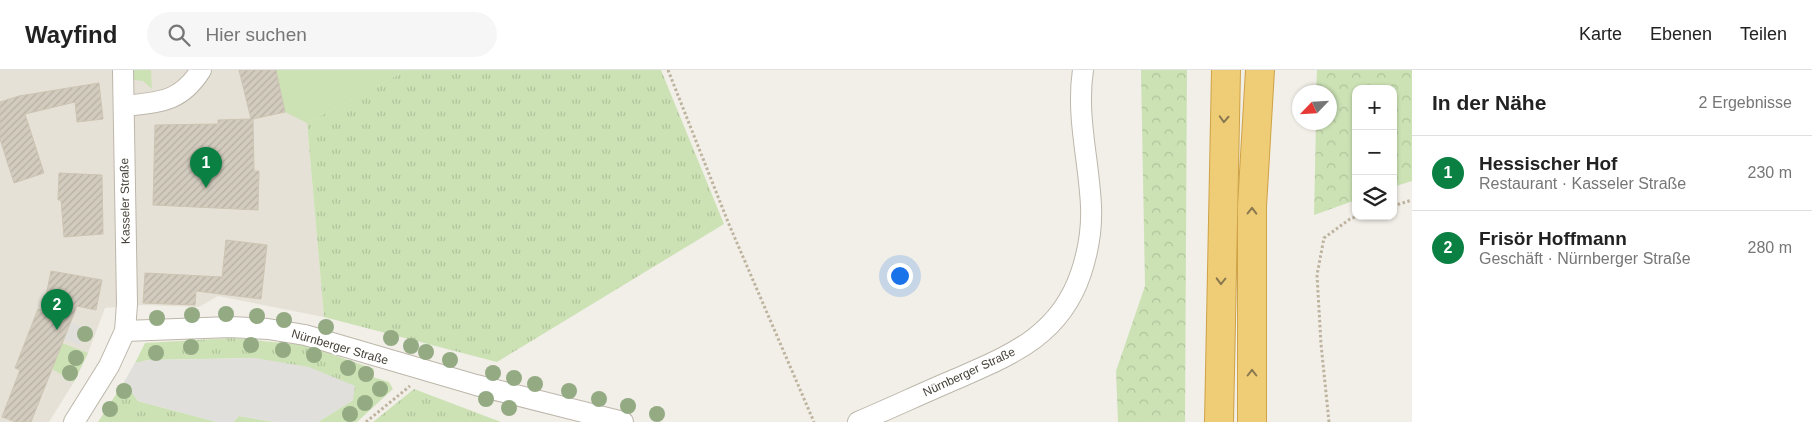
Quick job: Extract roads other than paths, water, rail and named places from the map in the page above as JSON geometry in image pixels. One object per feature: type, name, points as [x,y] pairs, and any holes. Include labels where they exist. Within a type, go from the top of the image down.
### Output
[{"type":"highway","points":[[1218,422],[1226,70]]},
{"type":"highway","points":[[1252,422],[1252,207],[1260,70]]},
{"type":"street","name":"Kasseler Straße","points":[[123,70],[127,304],[125,331]]},
{"type":"street","points":[[124,106],[166,101],[180,94],[201,70]]},
{"type":"street","name":"Nürnberger Straße","points":[[858,422],[1010,355],[1041,334],[1064,310],[1072,298],[1085,261],[1090,232],[1091,206],[1081,124],[1083,70]]},
{"type":"street","name":"Nürnberger Straße","points":[[125,331],[230,327],[268,329],[305,335],[476,385],[623,422]]},
{"type":"street","points":[[74,422],[109,366],[125,331]]},
{"type":"place","name":"Hessischer Hof","points":[[206,188]]},
{"type":"place","name":"Frisör Hoffmann","points":[[57,330]]}]
